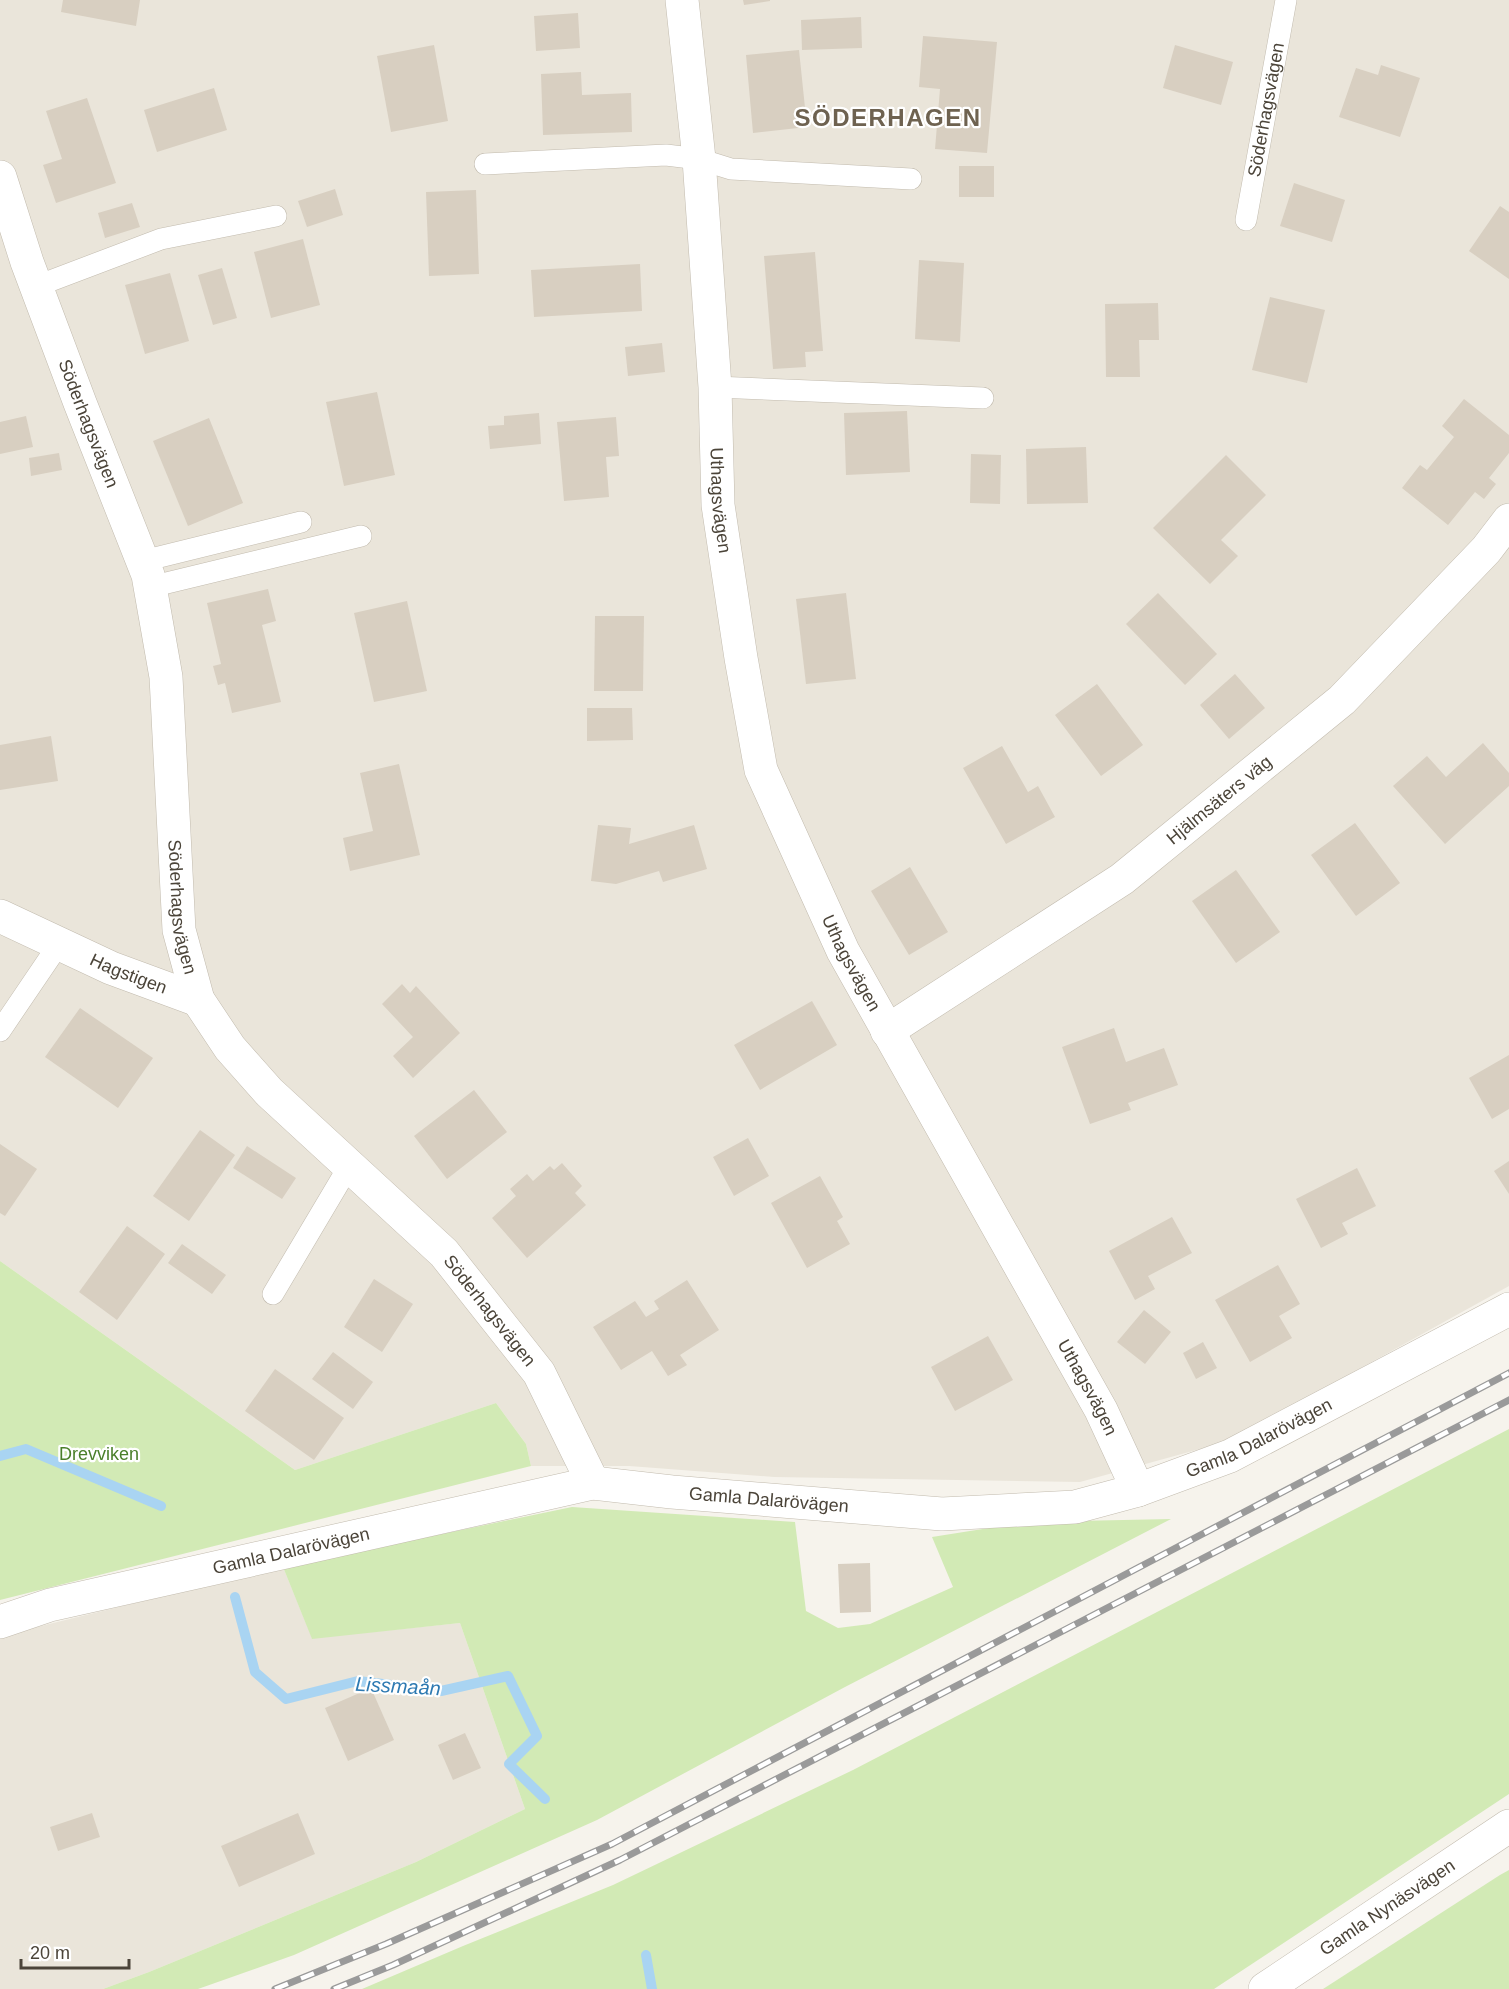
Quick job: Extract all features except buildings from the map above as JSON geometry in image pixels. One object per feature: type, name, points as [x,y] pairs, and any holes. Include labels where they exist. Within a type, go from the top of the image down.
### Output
[{"type":"street","name":"Uthagsvägen","points":[[682,0],[699,159],[715,387],[718,505],[741,658],[761,770],[843,951],[1101,1410],[1138,1490]]},
{"type":"street","name":"Söderhagsvägen","points":[[0,177],[37,286],[146,574],[166,677],[179,930],[198,1000],[230,1048],[269,1092],[444,1253],[539,1373],[593,1483]]},
{"type":"street","name":"Hjälmsäters väg","points":[[887,1030],[1122,879],[1342,700],[1486,550],[1509,520]]},
{"type":"street","name":"Hagstigen","points":[[0,916],[111,968],[198,1000]]},
{"type":"street","name":"Gamla Dalarövägen","points":[[0,1622],[50,1605],[593,1483],[672,1492],[942,1514],[1075,1507],[1138,1490],[1230,1456],[1509,1309]]},
{"type":"street","name":"Gamla Nynäsvägen","points":[[1265,1989],[1509,1826]]},
{"type":"lane","name":"Söderhagsvägen","points":[[1246,220],[1286,0]]},
{"type":"lane","points":[[485,164],[666,155],[699,159],[731,168],[911,179]]},
{"type":"lane","points":[[37,286],[161,239],[276,216]]},
{"type":"lane","points":[[715,387],[983,398]]},
{"type":"lane","points":[[146,574],[301,522]]},
{"type":"lane","points":[[146,574],[360,536]]},
{"type":"lane","points":[[0,1031],[59,944]]},
{"type":"lane","points":[[273,1294],[349,1166]]},
{"type":"shaded area","points":[[0,0],[1509,0],[1509,1286],[1229,1441],[1080,1482],[774,1477],[629,1466],[531,1466],[526,1444],[496,1403],[295,1470],[0,1261]]},
{"type":"shaded area","points":[[283,1567],[312,1638],[460,1623],[525,1809],[416,1862],[103,1989],[0,1989],[0,1636]]},
{"type":"green space","name":"Drevviken","points":[[0,1261],[295,1470],[496,1403],[526,1444],[531,1466],[0,1600]]},
{"type":"green space","points":[[1509,1429],[1509,1794],[1214,1989],[362,1989],[613,1885],[853,1770]]},
{"type":"green space","points":[[572,1507],[795,1522],[806,1611],[838,1628],[870,1624],[953,1587],[932,1537],[1027,1522],[1171,1519],[845,1687],[597,1820],[294,1955],[198,1989],[103,1989],[416,1862],[525,1809],[460,1623],[312,1639],[283,1567]]},
{"type":"green space","points":[[1509,1870],[1509,1989],[1323,1989],[1500,1875]]},
{"type":"waterway","name":"Lissmaån","points":[[0,1456],[26,1449],[161,1506]]},
{"type":"waterway","name":"Lissmaån","points":[[235,1597],[255,1672],[286,1699],[358,1681],[441,1691],[508,1676],[537,1736],[509,1764],[545,1799]]},
{"type":"waterway","name":"Lissmaån","points":[[646,1955],[652,1989]]},
{"type":"railway","points":[[275,1989],[386,1944],[612,1844],[1509,1373]]},
{"type":"railway","points":[[334,1989],[393,1965],[620,1860],[1509,1400]]},
{"type":"district","name":"SÖDERHAGEN","points":[[888,118]]}]
